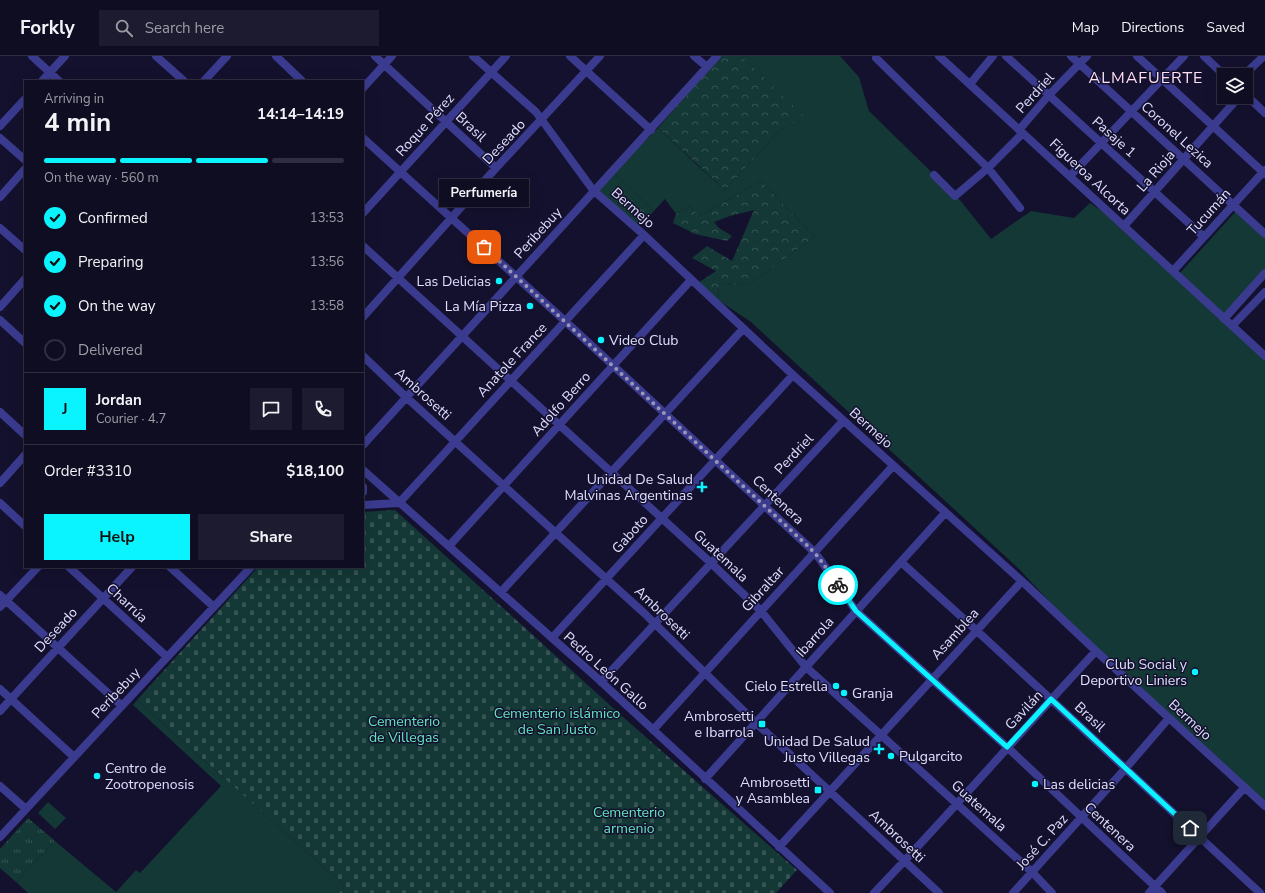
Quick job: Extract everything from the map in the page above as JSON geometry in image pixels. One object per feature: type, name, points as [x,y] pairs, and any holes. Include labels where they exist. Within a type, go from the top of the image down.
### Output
[{"type":"street","points":[[32,56],[58,80]]},
{"type":"street","points":[[43,80],[65,56]]},
{"type":"street","points":[[156,56],[183,80]]},
{"type":"street","points":[[205,80],[227,56]]},
{"type":"street","points":[[276,56],[301,80]]},
{"type":"street","name":"Brasil","points":[[376,56],[496,168]]},
{"type":"street","points":[[364,87],[392,56]]},
{"type":"street","name":"Bermejo","points":[[473,56],[536,112],[593,190],[644,235],[843,421],[1022,581],[1265,806]]},
{"type":"street","name":"Roque Pérez","points":[[364,212],[506,56]]},
{"type":"street","points":[[570,56],[650,130]]},
{"type":"street","name":"Deseado","points":[[364,316],[496,168],[600,56]]},
{"type":"street","points":[[694,56],[707,67]]},
{"type":"street","name":"Peribebuy","points":[[364,444],[593,190],[717,56]]},
{"type":"street","name":"Figueroa Alcorta","points":[[938,56],[1265,356]]},
{"type":"street","points":[[970,84],[993,56]]},
{"type":"street","name":"Pasaje 1","points":[[1006,56],[1204,237]]},
{"type":"street","name":"Coronel Lezica","points":[[1071,56],[1184,158],[1265,234]]},
{"type":"street","name":"Perdriel","points":[[934,175],[955,196],[957,196],[988,168],[1021,132],[1049,95],[1087,56]]},
{"type":"street","points":[[1137,56],[1264,172]]},
{"type":"street","points":[[1070,176],[1184,56]]},
{"type":"street","points":[[1204,56],[1217,68]]},
{"type":"street","points":[[1251,68],[1264,56]]},
{"type":"street","points":[[876,58],[988,168],[1020,208]]},
{"type":"street","points":[[0,126],[24,100]]},
{"type":"street","points":[[1253,102],[1265,113]]},
{"type":"street","name":"La Rioja","points":[[1124,226],[1156,192],[1184,158],[1233,104]]},
{"type":"street","points":[[0,138],[24,159]]},
{"type":"street","name":"Centenera","points":[[364,139],[565,321],[814,552],[856,611],[1007,747],[1162,893]]},
{"type":"street","points":[[0,197],[24,170]]},
{"type":"street","name":"Tucumán","points":[[1173,271],[1264,172]]},
{"type":"street","points":[[0,228],[24,249]]},
{"type":"street","name":"Anatole France","points":[[399,503],[644,235]]},
{"type":"street","name":"Guatemala","points":[[364,247],[711,563],[761,611],[806,667],[1032,872],[1052,893]]},
{"type":"street","points":[[1224,319],[1265,273]]},
{"type":"street","points":[[0,307],[24,280]]},
{"type":"street","name":"Adolfo Berro","points":[[449,546],[691,280]]},
{"type":"street","points":[[1232,326],[1265,292]]},
{"type":"street","points":[[0,320],[24,342]]},
{"type":"street","points":[[500,592],[556,533],[664,412],[743,329]]},
{"type":"street","name":"Ambrosetti","points":[[364,357],[406,397],[607,579],[755,722],[904,862],[940,893]]},
{"type":"street","name":"Gaboto","points":[[552,638],[793,375]]},
{"type":"street","points":[[0,412],[24,434]]},
{"type":"street","name":"Perdriel","points":[[601,682],[843,421]]},
{"type":"street","points":[[0,483],[24,456]]},
{"type":"street","name":"Gibraltar","points":[[653,730],[893,466]]},
{"type":"street","name":"Pedro León Gallo","points":[[364,471],[601,682],[830,893]]},
{"type":"street","points":[[0,503],[24,525]]},
{"type":"street","points":[[364,506],[399,503]]},
{"type":"street","name":"Ibarrola","points":[[705,779],[945,513]]},
{"type":"street","name":"Brasil","points":[[901,562],[1260,893]]},
{"type":"street","points":[[0,608],[3,598],[37,568]]},
{"type":"street","name":"Charrúa","points":[[70,568],[167,658]]},
{"type":"street","name":"Deseado","points":[[0,711],[57,647],[131,568]]},
{"type":"street","points":[[171,568],[214,607]]},
{"type":"street","name":"Peribebuy","points":[[0,838],[250,568]]},
{"type":"street","name":"Asamblea","points":[[779,847],[1022,581]]},
{"type":"street","points":[[3,598],[122,706]]},
{"type":"street","name":"Gavilán","points":[[874,893],[1096,651]]},
{"type":"street","points":[[0,689],[74,757]]},
{"type":"street","name":"José C. Paz","points":[[1013,893],[1169,718]]},
{"type":"street","points":[[0,786],[26,810]]},
{"type":"street","points":[[1148,893],[1244,788]]},
{"type":"green space","points":[[720,56],[742,56],[804,116],[778,132],[725,190],[658,128]]},
{"type":"green space","points":[[742,56],[840,56],[859,77],[869,111],[960,200],[991,239],[1031,211],[1074,218],[1090,203],[1124,226],[1265,356],[1265,802],[1060,613],[1019,569],[751,322],[718,300],[719,285],[749,284],[815,237],[761,181],[700,216],[689,206],[676,214],[665,199],[654,211],[614,173],[658,128],[725,190],[778,132],[803,116]]},
{"type":"green space","points":[[614,173],[654,211],[638,227],[599,190]]},
{"type":"green space","points":[[761,181],[815,237],[749,284],[719,285],[718,300],[698,283],[716,271],[692,258],[707,246],[732,261],[754,210],[714,222],[719,228],[732,236],[727,241],[695,234],[673,223],[676,214],[689,206],[700,216]]},
{"type":"green space","points":[[1237,210],[1265,235],[1265,271],[1224,316],[1179,274]]},
{"type":"green space","name":"Cementerio de Villegas","points":[[395,510],[623,717],[797,870],[776,893],[339,893],[345,886],[137,700],[257,568],[364,568],[364,512]]},
{"type":"green space","points":[[137,700],[345,886],[339,893],[28,893],[16,882],[55,841],[116,892],[136,870],[140,873],[221,786],[133,705]]},
{"type":"green space","points":[[48,802],[66,818],[55,829],[38,813]]},
{"type":"green space","points":[[28,818],[55,841],[16,882],[0,868],[0,849]]},
{"type":"way so far","points":[[484,247],[809,547],[819,558],[838,585]]},
{"type":"place","name":"Perfumería","points":[[484,247]]},
{"type":"place","name":"Las Delicias","points":[[499,281]]},
{"type":"place","name":"La Mía Pizza","points":[[530,306]]},
{"type":"place","name":"Video Club","points":[[601,340]]},
{"type":"place","name":"Unidad De Salud Malvinas Argentinas","points":[[702,487]]},
{"type":"place","name":"Club Social y Deportivo Liniers","points":[[1195,672]]},
{"type":"place","name":"Cielo Estrella","points":[[836,686]]},
{"type":"place","name":"Granja","points":[[844,693]]},
{"type":"place","name":"Ambrosetti e Ibarrola","points":[[762,724]]},
{"type":"place","name":"Unidad De Salud Justo Villegas","points":[[879,749]]},
{"type":"place","name":"Pulgarcito","points":[[891,756]]},
{"type":"place","name":"Centro de Zootropenosis","points":[[97,776]]},
{"type":"place","name":"Las delicias","points":[[1035,784]]},
{"type":"place","name":"Ambrosetti y Asamblea","points":[[818,790]]},
{"type":"district","name":"ALMAFUERTE","points":[[1146,78]]},
{"type":"route","points":[[838,585],[856,611],[1007,747],[1051,699],[1190,828]]},
{"type":"park label","name":"Cementerio islámico de San Justo","points":[[557,722]]},
{"type":"park label","name":"Cementerio armenio","points":[[629,820]]}]
